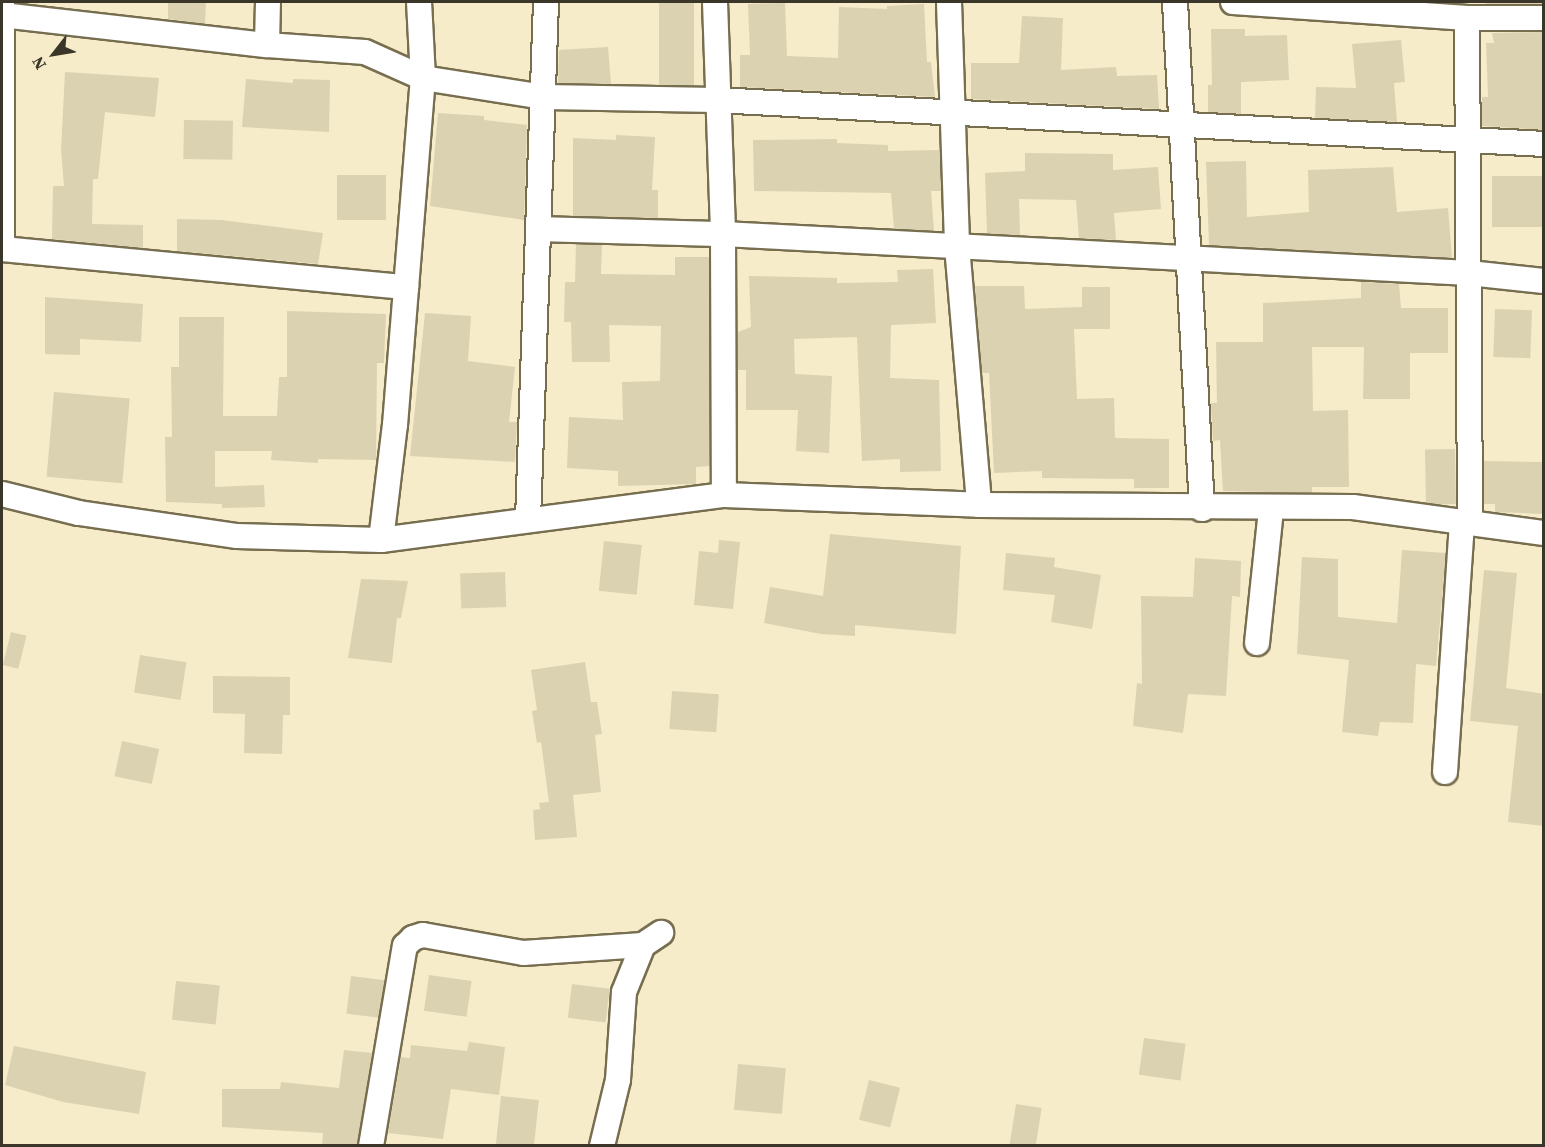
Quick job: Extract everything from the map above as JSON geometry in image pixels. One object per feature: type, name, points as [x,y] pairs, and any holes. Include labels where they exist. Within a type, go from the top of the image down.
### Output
[{"type":"street","points":[[267,45],[268,2]]},
{"type":"street","points":[[381,540],[406,287],[423,78],[419,2]]},
{"type":"street","points":[[528,520],[545,97],[546,2]]},
{"type":"street","points":[[716,2],[716,100],[723,234],[724,495]]},
{"type":"street","points":[[949,2],[957,246],[979,506]]},
{"type":"street","points":[[1175,2],[1202,509]]},
{"type":"street","points":[[1233,2],[1467,18],[1544,18]]},
{"type":"street","points":[[406,287],[2,249],[2,11],[267,45],[365,52],[423,78],[545,97],[716,100],[1180,127],[1544,144]]},
{"type":"street","points":[[1445,772],[1466,522],[1469,273],[1467,18]]},
{"type":"street","points":[[540,229],[723,234],[957,246],[1469,273],[1544,281]]},
{"type":"street","points":[[2,494],[79,513],[237,536],[381,540],[724,495],[979,506],[1202,509],[1353,507],[1544,533]]},
{"type":"street","points":[[1257,643],[1271,509]]},
{"type":"street","points":[[371,1146],[405,946],[413,938],[423,935],[523,952],[652,939],[624,992],[618,1080],[602,1146]]},
{"type":"building","points":[[168,2],[206,2],[205,24],[168,19]]},
{"type":"building","points":[[659,2],[694,2],[694,85],[659,85]]},
{"type":"building","points":[[1486,2],[1544,2],[1544,4],[1486,4]]},
{"type":"building","points":[[785,3],[787,56],[838,58],[839,7],[887,9],[887,6],[924,4],[927,62],[931,62],[935,97],[740,87],[740,55],[750,55],[748,4]]},
{"type":"building","points":[[1022,16],[1063,18],[1061,70],[1116,67],[1117,76],[1157,75],[1159,109],[971,99],[971,63],[1019,63]]},
{"type":"building","points":[[1211,29],[1245,29],[1245,36],[1287,35],[1289,80],[1241,82],[1241,114],[1208,112],[1208,85],[1212,85]]},
{"type":"building","points":[[1544,32],[1544,130],[1482,126],[1482,97],[1488,97],[1486,43],[1494,43],[1492,33]]},
{"type":"building","points":[[1401,40],[1405,82],[1394,83],[1397,122],[1315,118],[1316,87],[1356,88],[1352,44]]},
{"type":"building","points":[[608,47],[611,84],[558,83],[559,50]]},
{"type":"building","points":[[65,72],[159,78],[155,117],[105,112],[98,179],[93,179],[92,224],[143,225],[143,248],[52,239],[53,186],[64,186],[61,150]]},
{"type":"building","points":[[246,79],[293,83],[293,79],[330,80],[329,132],[242,127]]},
{"type":"building","points":[[438,113],[484,116],[484,120],[527,125],[524,220],[430,206]]},
{"type":"building","points":[[184,120],[233,121],[232,160],[183,159]]},
{"type":"building","points":[[616,135],[655,137],[652,190],[658,190],[658,218],[573,216],[573,138],[616,140]]},
{"type":"building","points":[[837,139],[837,143],[888,145],[888,151],[940,150],[941,191],[931,191],[934,231],[894,229],[891,193],[754,191],[753,140]]},
{"type":"building","points":[[1025,153],[1113,154],[1113,170],[1158,167],[1161,209],[1114,213],[1116,240],[1079,238],[1076,200],[1019,199],[1020,235],[987,234],[985,173],[1025,171]]},
{"type":"building","points":[[1246,161],[1247,217],[1309,212],[1308,170],[1393,167],[1397,212],[1448,208],[1452,258],[1209,245],[1206,162]]},
{"type":"building","points":[[337,175],[386,175],[386,220],[337,220]]},
{"type":"building","points":[[1492,176],[1544,176],[1544,227],[1492,227]]},
{"type":"building","points":[[177,219],[222,220],[323,233],[318,264],[177,251]]},
{"type":"building","points":[[576,244],[602,245],[601,274],[675,275],[675,257],[709,257],[710,466],[696,467],[696,484],[618,486],[618,471],[567,468],[569,417],[623,420],[622,382],[660,381],[661,326],[609,325],[610,362],[572,362],[571,322],[564,322],[565,282],[575,282]]},
{"type":"building","points":[[933,269],[936,323],[891,325],[890,378],[939,380],[941,471],[900,472],[900,459],[862,461],[857,337],[794,339],[795,374],[832,376],[829,453],[796,451],[798,410],[746,410],[746,370],[738,370],[738,332],[751,327],[749,276],[837,278],[837,283],[898,282],[897,270]]},
{"type":"building","points":[[1361,282],[1399,284],[1401,308],[1448,308],[1448,353],[1410,353],[1410,399],[1363,399],[1364,347],[1312,347],[1313,411],[1348,410],[1349,487],[1312,487],[1312,493],[1223,491],[1220,440],[1213,441],[1211,403],[1217,403],[1216,342],[1263,342],[1263,303],[1361,298]]},
{"type":"building","points":[[975,286],[1024,286],[1025,309],[1082,307],[1082,287],[1110,287],[1110,329],[1074,329],[1077,399],[1114,398],[1115,438],[1169,439],[1169,488],[1134,488],[1134,479],[1042,478],[1042,471],[994,473],[989,373],[982,373]]},
{"type":"building","points":[[45,297],[143,304],[141,342],[80,339],[80,355],[45,354]]},
{"type":"building","points":[[1495,309],[1532,310],[1530,358],[1493,357]]},
{"type":"building","points":[[287,311],[386,314],[384,363],[377,363],[376,460],[318,459],[318,463],[271,460],[272,451],[215,451],[215,487],[264,485],[265,507],[222,508],[222,504],[166,502],[165,437],[172,437],[171,367],[179,367],[179,317],[224,317],[223,416],[277,416],[279,377],[287,377]]},
{"type":"building","points":[[425,313],[471,316],[468,361],[515,367],[509,422],[517,422],[515,462],[410,456]]},
{"type":"building","points":[[54,392],[130,399],[122,483],[47,477]]},
{"type":"building","points":[[1455,449],[1456,504],[1426,505],[1425,450]]},
{"type":"building","points":[[1484,461],[1544,462],[1544,514],[1495,512],[1495,504],[1484,504]]},
{"type":"building","points":[[830,534],[961,546],[956,634],[855,625],[855,636],[821,634],[764,623],[770,587],[823,596]]},
{"type":"building","points":[[719,540],[740,542],[733,609],[694,605],[699,551],[718,553]]},
{"type":"building","points":[[604,541],[642,545],[637,595],[599,591]]},
{"type":"building","points":[[1402,550],[1446,553],[1436,666],[1416,664],[1413,723],[1380,722],[1378,736],[1342,732],[1349,660],[1297,654],[1302,557],[1338,559],[1338,617],[1397,623]]},
{"type":"building","points":[[1006,553],[1055,558],[1054,567],[1101,575],[1092,629],[1051,622],[1055,595],[1003,590]]},
{"type":"building","points":[[1195,558],[1241,561],[1240,597],[1232,596],[1226,696],[1188,694],[1183,733],[1133,726],[1137,683],[1142,684],[1141,596],[1193,597]]},
{"type":"building","points":[[1484,570],[1517,573],[1506,688],[1544,694],[1544,826],[1508,822],[1518,726],[1470,721]]},
{"type":"building","points":[[505,572],[506,607],[461,609],[460,574]]},
{"type":"building","points":[[361,579],[408,581],[401,618],[397,618],[392,663],[348,658]]},
{"type":"building","points":[[11,632],[27,636],[18,669],[3,665]]},
{"type":"building","points":[[140,655],[186,662],[180,700],[134,693]]},
{"type":"building","points":[[585,662],[591,702],[597,702],[602,734],[595,735],[601,792],[573,795],[577,837],[535,840],[533,810],[540,809],[539,803],[549,802],[541,742],[537,743],[532,711],[537,710],[531,670]]},
{"type":"building","points":[[213,676],[290,677],[290,715],[283,715],[282,754],[244,753],[245,714],[213,713]]},
{"type":"building","points":[[672,691],[719,694],[716,732],[669,729]]},
{"type":"building","points":[[122,741],[159,749],[152,784],[115,776]]},
{"type":"building","points":[[429,975],[472,981],[467,1017],[424,1011]]},
{"type":"building","points":[[351,976],[385,980],[380,1018],[346,1014]]},
{"type":"building","points":[[176,981],[220,986],[216,1024],[172,1020]]},
{"type":"building","points":[[572,984],[610,989],[606,1022],[568,1018]]},
{"type":"building","points":[[1144,1038],[1186,1044],[1180,1080],[1139,1075]]},
{"type":"building","points":[[469,1042],[505,1047],[499,1095],[451,1089],[443,1139],[388,1133],[401,1057],[410,1058],[411,1045],[467,1051]]},
{"type":"building","points":[[14,1046],[146,1072],[139,1114],[63,1102],[5,1085]]},
{"type":"building","points":[[344,1050],[372,1053],[357,1146],[322,1146],[323,1133],[222,1127],[222,1089],[280,1089],[281,1082],[339,1088]]},
{"type":"building","points":[[738,1064],[786,1068],[782,1114],[734,1110]]},
{"type":"building","points":[[869,1080],[900,1088],[890,1128],[859,1120]]},
{"type":"building","points":[[501,1096],[539,1100],[534,1146],[496,1146]]},
{"type":"building","points":[[1016,1104],[1042,1108],[1036,1146],[1009,1145]]}]
